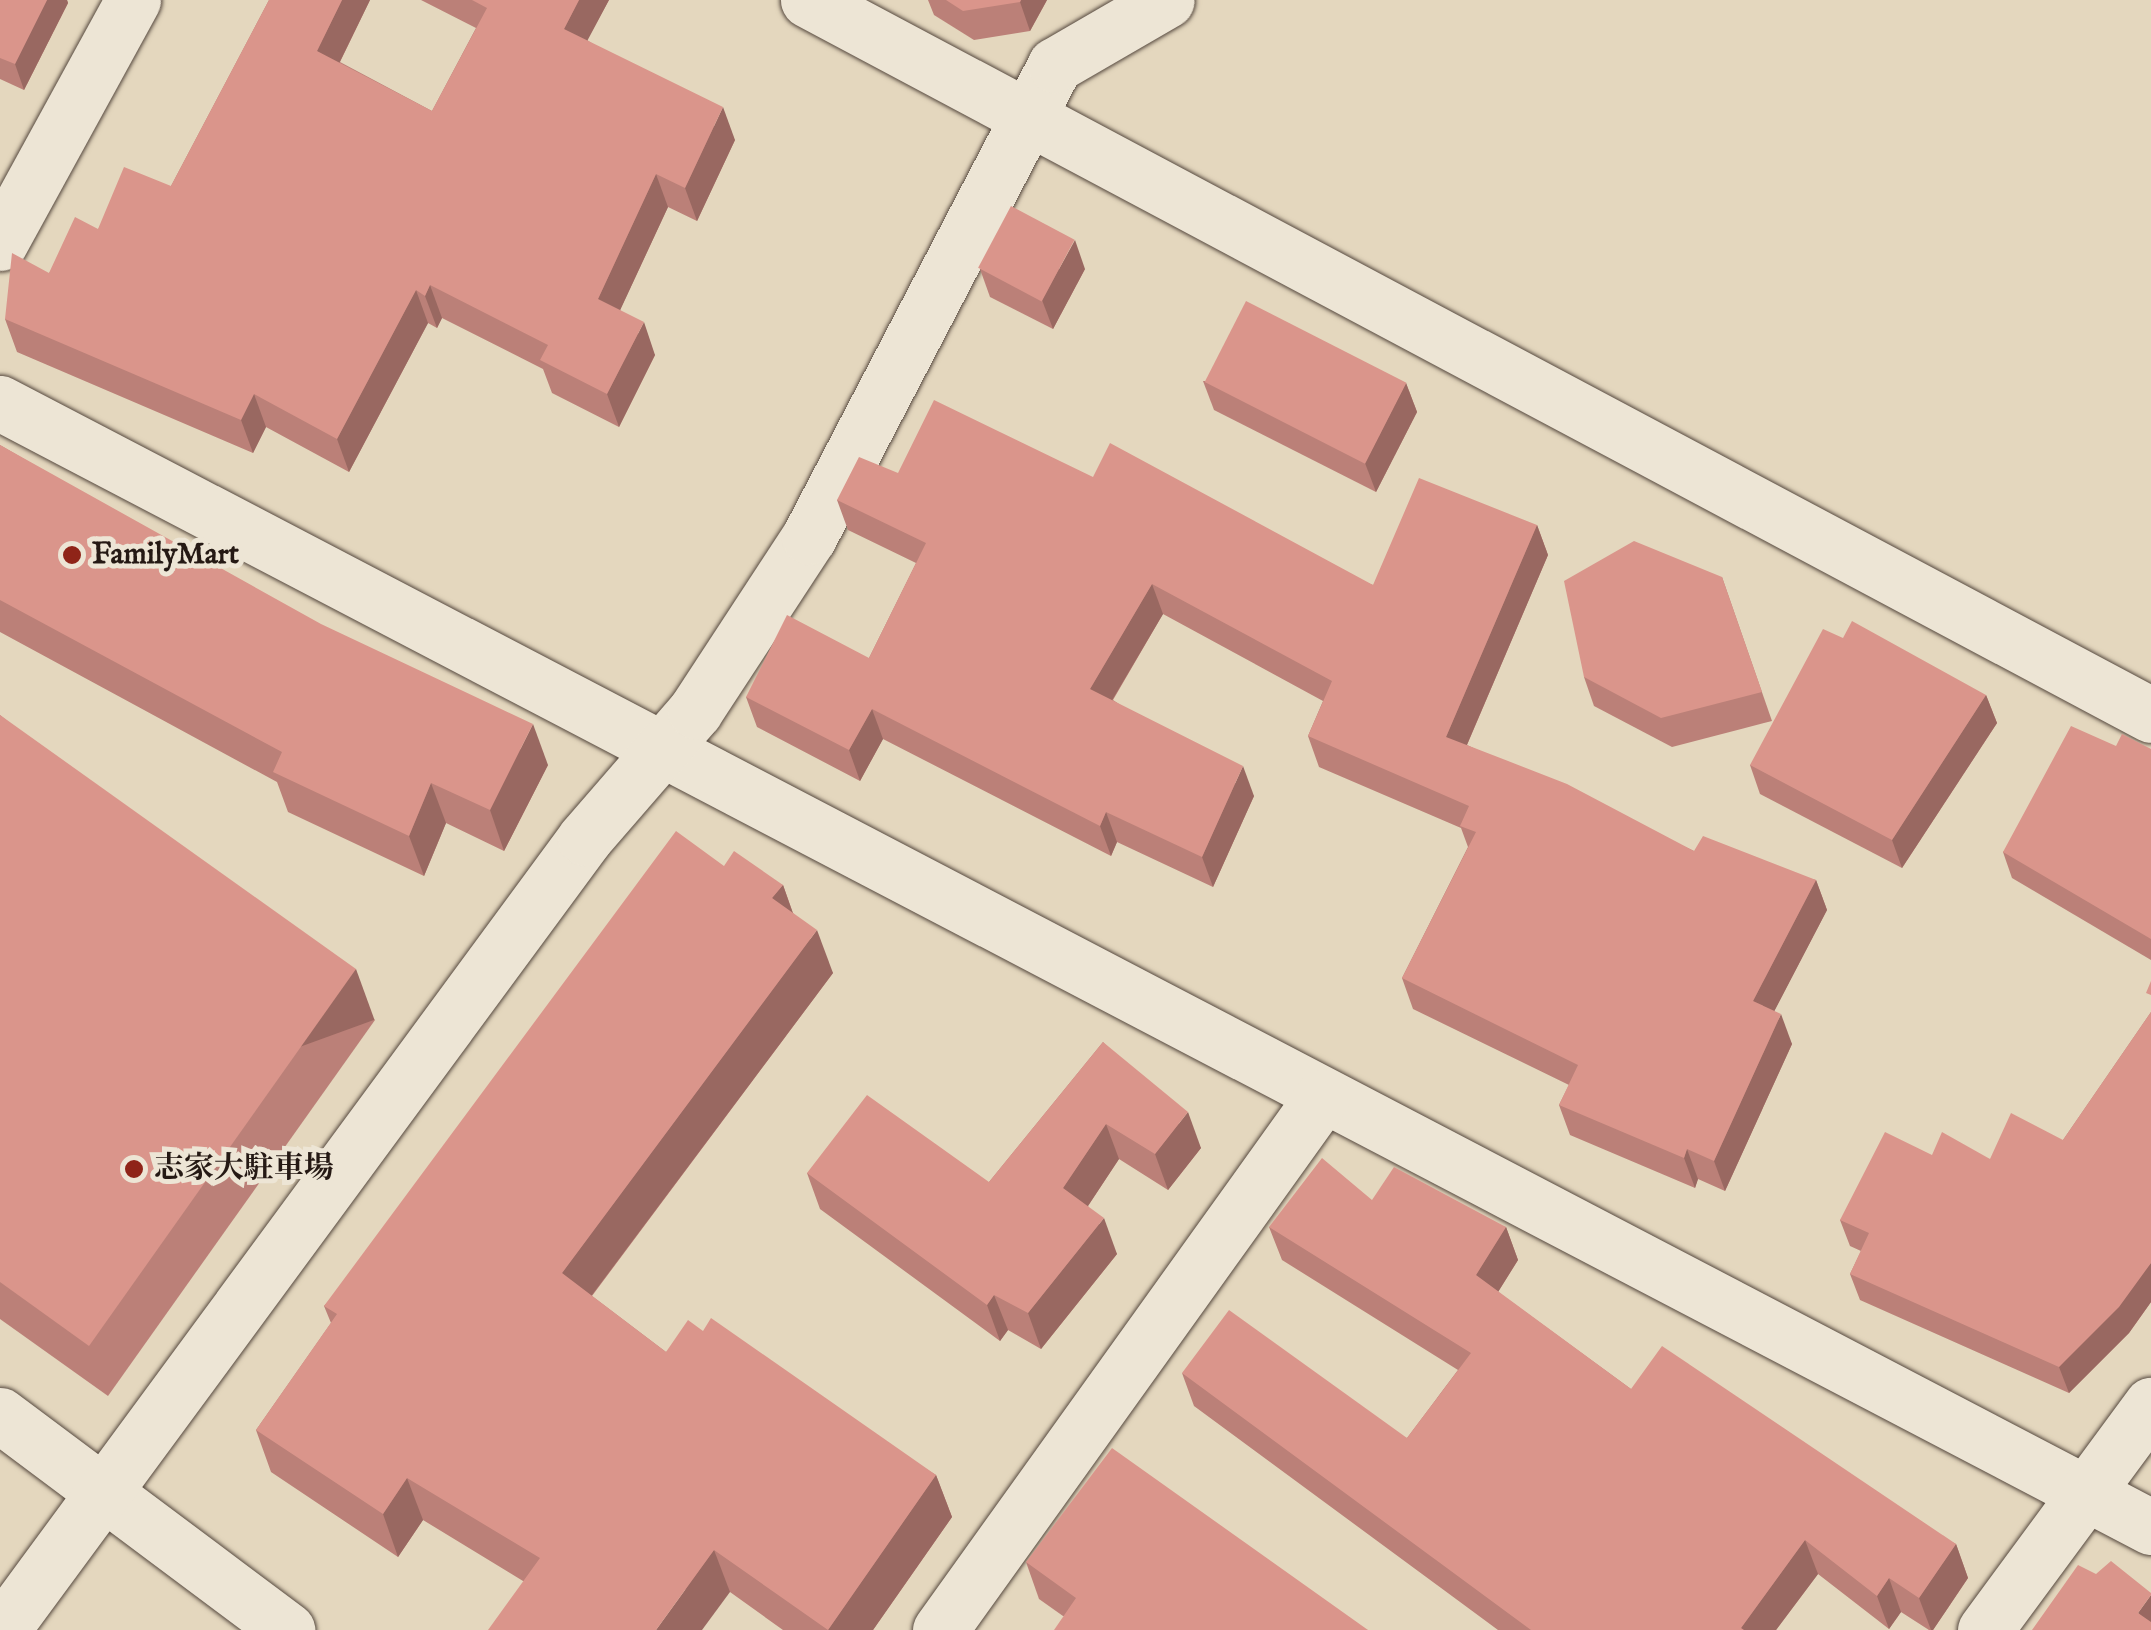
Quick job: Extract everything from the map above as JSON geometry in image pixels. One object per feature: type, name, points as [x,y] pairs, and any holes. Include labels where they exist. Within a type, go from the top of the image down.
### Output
[{"type":"street","points":[[0,243],[133,0]]},
{"type":"street","points":[[808,0],[2151,715]]},
{"type":"street","points":[[2,1630],[654,751],[695,711],[808,538],[1055,65],[1167,0]]},
{"type":"street","points":[[0,404],[654,751],[2151,1527]]},
{"type":"street","points":[[940,1630],[1322,1096]]},
{"type":"street","points":[[1985,1630],[2151,1405]]},
{"type":"street","points":[[0,1415],[287,1630]]},
{"type":"building","points":[[0,0],[47,0],[15,64],[0,58]]},
{"type":"building","points":[[269,0],[342,0],[317,51],[432,111],[487,8],[472,0],[579,0],[564,29],[723,107],[685,188],[656,174],[598,299],[644,322],[607,394],[540,360],[548,345],[430,285],[425,296],[416,290],[337,439],[254,394],[241,420],[5,319],[12,253],[49,273],[75,217],[98,229],[124,167],[171,186]]},
{"type":"building","points":[[946,0],[1021,0],[963,11]]},
{"type":"building","points":[[1011,206],[1075,240],[1042,302],[978,268]]},
{"type":"building","points":[[1246,301],[1406,383],[1365,464],[1205,382]]},
{"type":"building","points":[[934,400],[1093,477],[1110,443],[1373,585],[1419,478],[1537,525],[1446,737],[1567,784],[1694,851],[1703,836],[1816,880],[1753,1001],[1781,1014],[1714,1161],[1687,1149],[1684,1158],[1559,1105],[1578,1065],[1402,978],[1476,832],[1460,826],[1469,806],[1308,736],[1332,681],[1152,584],[1090,689],[1243,766],[1202,857],[1106,812],[1100,826],[872,709],[849,750],[746,697],[787,615],[869,658],[926,543],[837,500],[859,457],[898,473]]},
{"type":"building","points":[[0,445],[321,624],[533,724],[490,810],[431,783],[409,836],[273,772],[282,752],[0,600]]},
{"type":"building","points":[[1634,541],[1722,577],[1762,692],[1661,718],[1584,677],[1564,581]]},
{"type":"building","points":[[1852,621],[1986,695],[1892,840],[1750,765],[1823,629],[1843,638]]},
{"type":"building","name":"志家大駐車場","points":[[0,715],[356,969],[89,1346],[0,1282]]},
{"type":"building","points":[[2071,726],[2116,746],[2122,734],[2151,749],[2151,939],[2003,852]]},
{"type":"building","points":[[676,831],[724,866],[734,851],[783,885],[772,898],[817,930],[562,1273],[666,1352],[688,1320],[703,1331],[711,1318],[936,1475],[828,1630],[714,1550],[656,1630],[488,1630],[540,1558],[407,1478],[383,1514],[256,1430],[337,1314],[324,1306]]},
{"type":"building","points":[[2151,1012],[2151,1263],[2119,1307],[2059,1367],[1850,1274],[1869,1233],[1840,1220],[1885,1132],[1932,1155],[1942,1132],[1990,1159],[2011,1113],[2063,1140]]},
{"type":"building","points":[[1103,1042],[1188,1112],[1155,1154],[1106,1124],[1063,1188],[1104,1218],[1028,1313],[994,1295],[987,1305],[807,1173],[867,1095],[989,1182]]},
{"type":"building","points":[[1322,1158],[1372,1200],[1394,1167],[1506,1227],[1476,1275],[1631,1389],[1662,1346],[1956,1544],[1919,1598],[1889,1578],[1877,1596],[1805,1540],[1741,1628],[1744,1630],[1531,1630],[1182,1373],[1229,1310],[1407,1438],[1471,1353],[1269,1227]]},
{"type":"building","points":[[1112,1448],[1368,1630],[1054,1630],[1076,1598],[1026,1562]]},
{"type":"building","points":[[2111,1561],[2151,1593],[2138,1613],[2151,1622],[2151,1630],[2032,1630],[2078,1565],[2096,1574]]},
{"type":"place","name":"FamilyMart","points":[[72,555]]},
{"type":"place","name":"志家大駐車場","points":[[134,1169]]}]
